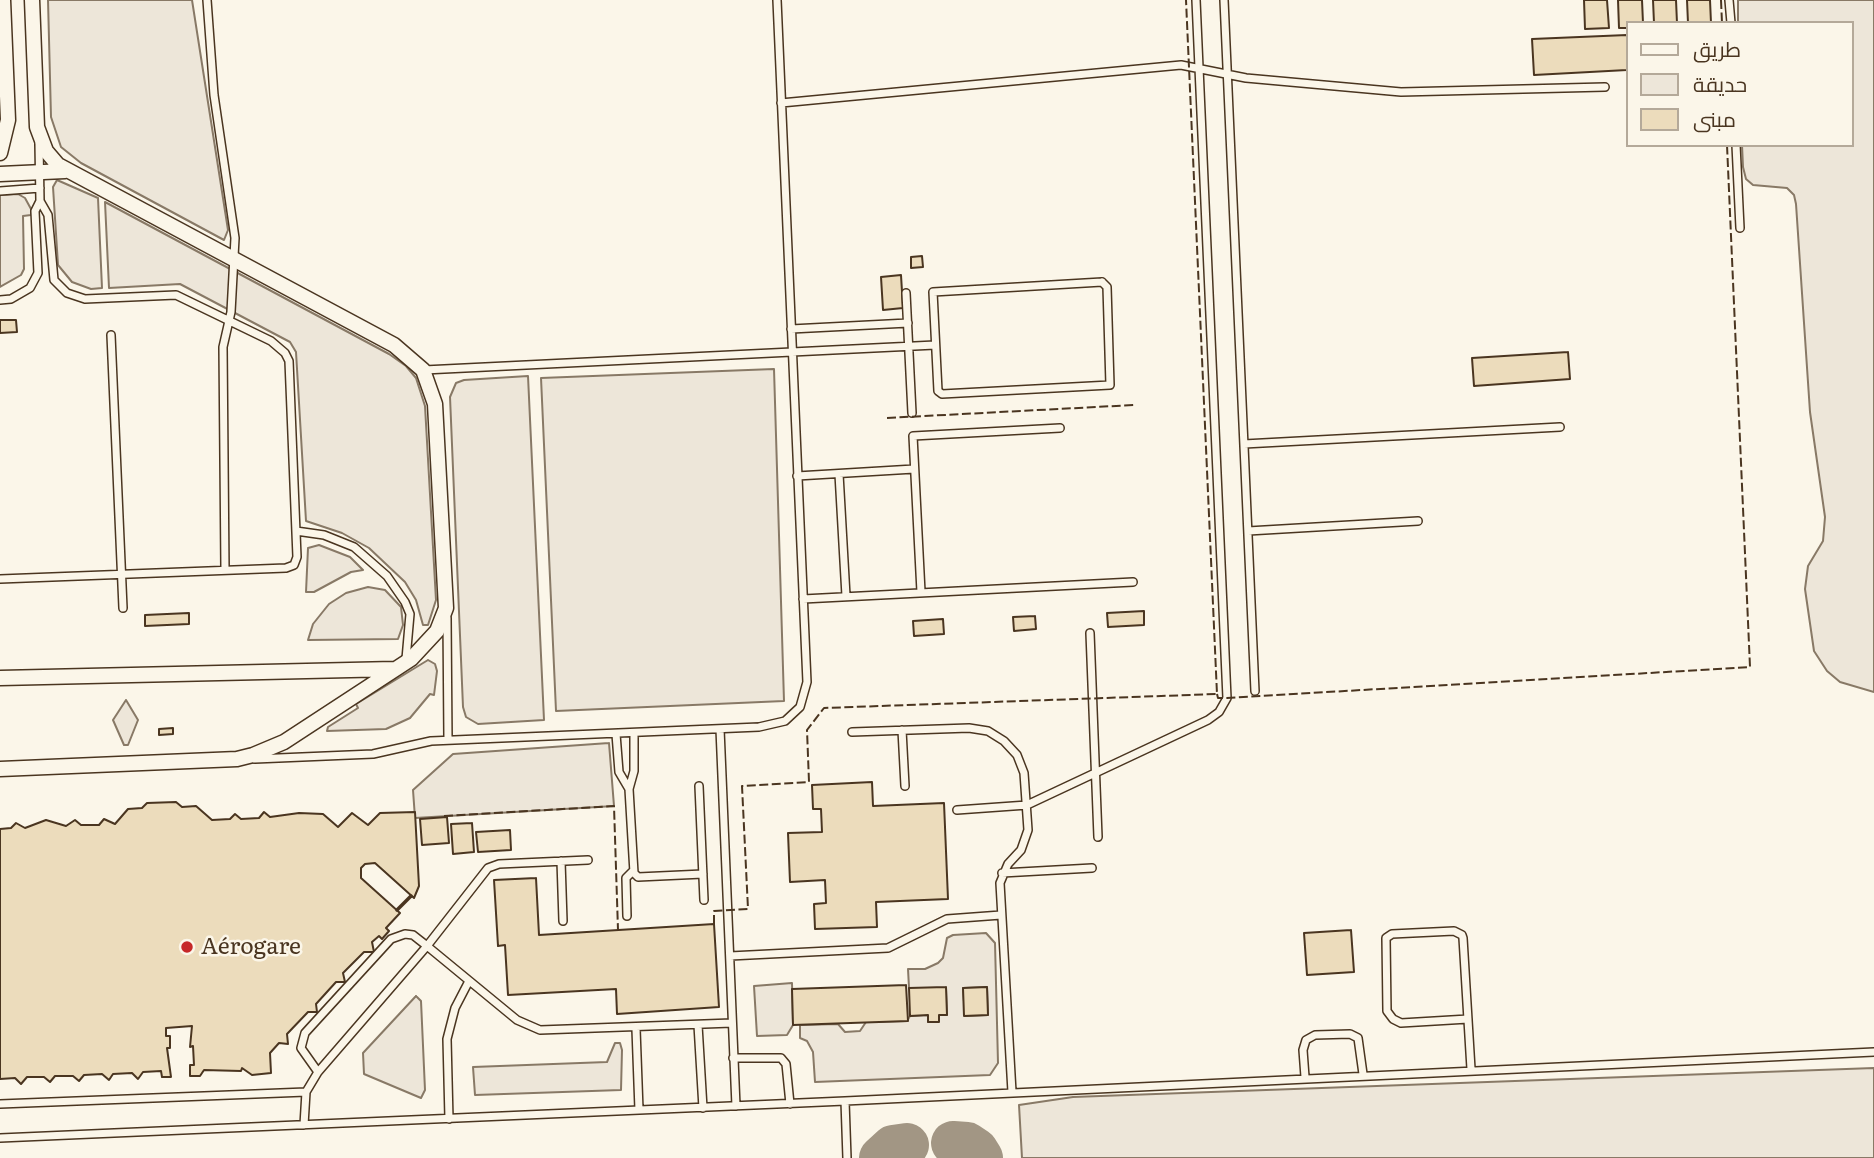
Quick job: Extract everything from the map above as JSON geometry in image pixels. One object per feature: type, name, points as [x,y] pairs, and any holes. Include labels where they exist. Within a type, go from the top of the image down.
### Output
[{"type":"street","points":[[0,153],[8,120],[3,0]]},
{"type":"street","points":[[0,769],[237,759],[284,742],[400,666],[430,642],[446,608],[435,404],[423,370],[394,345],[65,171],[46,151],[39,135],[36,119],[32,0]]},
{"type":"street","points":[[0,174],[65,171]]},
{"type":"street","points":[[0,678],[400,666]]},
{"type":"lane","points":[[207,0],[214,95],[235,230],[229,320],[223,356],[225,570]]},
{"type":"lane","points":[[237,759],[360,755],[448,740],[775,725],[793,716],[800,707],[807,682],[777,0]]},
{"type":"lane","points":[[957,810],[1027,805],[1208,720],[1219,712],[1227,698],[1196,0]]},
{"type":"lane","points":[[1224,0],[1255,691]]},
{"type":"lane","points":[[1730,0],[1731,21]]},
{"type":"lane","points":[[782,103],[1175,65],[1228,76],[1432,93],[1605,87]]},
{"type":"lane","points":[[0,300],[21,295],[36,281],[38,273],[35,211],[40,201],[39,135]]},
{"type":"lane","points":[[1736,147],[1740,228]]},
{"type":"lane","points":[[0,191],[40,188]]},
{"type":"lane","points":[[0,579],[292,567],[298,557],[289,361],[285,353],[271,341],[176,295],[85,299],[68,293],[54,280],[48,215],[40,201]]},
{"type":"lane","points":[[1107,285],[1110,385],[941,394],[935,345],[934,291],[1107,285]]},
{"type":"lane","points":[[906,293],[912,413]]},
{"type":"lane","points":[[791,329],[908,323]]},
{"type":"lane","points":[[111,335],[123,608]]},
{"type":"lane","points":[[423,370],[935,345]]},
{"type":"lane","points":[[1244,444],[1560,427]]},
{"type":"lane","points":[[921,592],[914,470],[915,435],[1060,428]]},
{"type":"lane","points":[[797,476],[914,470]]},
{"type":"lane","points":[[839,474],[846,596]]},
{"type":"lane","points":[[1248,531],[1418,522]]},
{"type":"lane","points":[[296,531],[324,535],[354,547],[387,576],[405,601],[410,614],[409,642],[400,666]]},
{"type":"lane","points":[[803,599],[1133,582]]},
{"type":"lane","points":[[446,608],[448,740]]},
{"type":"lane","points":[[1090,633],[1098,837]]},
{"type":"lane","points":[[852,732],[969,728],[988,731],[1004,741],[1017,755],[1024,773],[1026,840],[1002,873],[1001,915],[1012,1092]]},
{"type":"lane","points":[[720,729],[736,1106]]},
{"type":"lane","points":[[902,730],[905,786]]},
{"type":"lane","points":[[634,733],[634,771],[629,789],[633,871],[638,877],[703,874]]},
{"type":"lane","points":[[617,734],[619,772],[629,789]]},
{"type":"lane","points":[[699,786],[704,901]]},
{"type":"lane","points":[[304,1125],[306,1093],[318,1072],[427,946],[488,868],[499,864],[588,860]]},
{"type":"lane","points":[[561,861],[563,922]]},
{"type":"lane","points":[[1002,873],[1092,868]]},
{"type":"lane","points":[[627,916],[626,878],[633,871]]},
{"type":"lane","points":[[730,956],[888,948],[947,919],[1001,915]]},
{"type":"lane","points":[[1468,1019],[1401,1023],[1393,1020],[1387,1011],[1386,938],[1392,934],[1460,933],[1463,938],[1468,1019],[1471,1069]]},
{"type":"lane","points":[[318,1072],[301,1048],[305,1033],[391,939],[405,934],[413,935],[517,1020],[540,1030],[732,1023]]},
{"type":"lane","points":[[449,1119],[447,1039],[455,1008],[468,981]]},
{"type":"lane","points":[[698,1025],[703,1108]]},
{"type":"lane","points":[[636,1028],[639,1110]]},
{"type":"lane","points":[[1306,1077],[1303,1050],[1306,1040],[1315,1035],[1350,1034],[1358,1038],[1363,1074]]},
{"type":"lane","points":[[0,1138],[703,1108],[1363,1074],[1874,1052]]},
{"type":"lane","points":[[733,1058],[781,1058],[786,1064],[790,1104]]},
{"type":"lane","points":[[0,1104],[306,1093]]},
{"type":"lane","points":[[845,1101],[847,1158]]},
{"type":"green space","points":[[48,0],[192,0],[228,230],[224,240],[81,163],[61,147],[51,117]]},
{"type":"green space","points":[[1738,0],[1874,0],[1874,692],[1840,682],[1827,671],[1814,651],[1805,589],[1808,566],[1823,541],[1825,517],[1810,412],[1796,204],[1794,195],[1787,188],[1753,185],[1746,179],[1742,147],[1853,147],[1853,21],[1738,21]]},
{"type":"green space","points":[[57,180],[98,198],[102,288],[91,289],[72,282],[58,265],[53,187]]},
{"type":"green space","points":[[18,194],[25,198],[31,209],[31,215],[23,216],[24,269],[21,275],[0,287],[0,195]]},
{"type":"green space","points":[[105,202],[389,354],[406,366],[416,378],[425,406],[436,600],[428,625],[423,625],[416,600],[405,582],[369,548],[342,533],[306,521],[296,352],[290,342],[180,284],[109,288]]},
{"type":"green space","points":[[774,369],[784,701],[556,711],[541,378]]},
{"type":"green space","points":[[528,376],[544,720],[478,724],[466,717],[463,707],[450,397],[456,383],[464,380]]},
{"type":"green space","points":[[319,545],[350,557],[363,570],[351,572],[314,592],[306,592],[308,548]]},
{"type":"green space","points":[[368,587],[385,590],[401,607],[403,625],[398,639],[308,640],[313,624],[329,604],[346,593]]},
{"type":"green space","points":[[428,660],[435,664],[437,671],[434,695],[430,694],[410,718],[386,729],[327,731],[328,727],[358,708],[356,704]]},
{"type":"green space","points":[[126,700],[138,720],[128,745],[124,745],[113,720]]},
{"type":"green space","points":[[609,743],[614,806],[415,818],[413,790],[453,754]]},
{"type":"green space","points":[[986,933],[995,943],[998,1063],[990,1075],[815,1082],[813,1052],[807,1041],[800,1038],[800,1025],[838,1024],[845,1032],[860,1031],[866,1022],[907,1021],[910,1016],[928,1015],[928,1022],[938,1022],[939,1015],[947,1015],[946,988],[909,988],[908,969],[925,969],[938,963],[943,958],[947,938],[953,935]],"holes":[[[987,987],[988,1015],[965,1016],[963,988]]]},
{"type":"green space","points":[[792,983],[793,1025],[787,1035],[757,1036],[754,986]]},
{"type":"green space","points":[[416,996],[421,1001],[425,1090],[421,1098],[364,1074],[363,1053]]},
{"type":"green space","points":[[615,1043],[620,1043],[622,1050],[621,1090],[475,1095],[473,1067],[607,1062]]},
{"type":"green space","points":[[1874,1068],[1874,1158],[1022,1158],[1019,1105],[1073,1097]]},
{"type":"building","points":[[1584,0],[1607,0],[1609,28],[1585,29]]},
{"type":"building","points":[[1618,0],[1642,0],[1643,21],[1626,21],[1626,28],[1619,28]]},
{"type":"building","points":[[1653,0],[1676,0],[1677,21],[1654,21]]},
{"type":"building","points":[[1687,0],[1710,0],[1711,21],[1688,21]]},
{"type":"building","points":[[1626,35],[1626,70],[1534,75],[1532,39]]},
{"type":"building","points":[[922,256],[923,267],[911,268],[911,257]]},
{"type":"building","points":[[901,275],[903,308],[883,310],[881,277]]},
{"type":"building","points":[[0,320],[16,320],[17,332],[0,333]]},
{"type":"building","points":[[1568,352],[1570,379],[1474,386],[1472,358]]},
{"type":"building","points":[[1144,611],[1144,625],[1108,627],[1107,613]]},
{"type":"building","points":[[189,613],[189,624],[145,626],[145,615]]},
{"type":"building","points":[[1035,616],[1036,629],[1014,631],[1013,617]]},
{"type":"building","points":[[943,619],[944,634],[914,636],[913,621]]},
{"type":"building","points":[[173,728],[173,734],[159,735],[159,729]]},
{"type":"building","points":[[872,782],[873,806],[944,803],[948,899],[876,902],[877,927],[815,929],[814,904],[826,903],[825,880],[790,882],[788,833],[822,832],[821,809],[813,809],[812,785]]},
{"type":"building","name":"Aérogare","points":[[176,802],[182,807],[196,806],[212,820],[230,819],[235,814],[241,819],[259,818],[264,812],[270,817],[299,813],[323,814],[338,827],[352,813],[368,825],[380,813],[415,812],[419,886],[414,898],[375,863],[365,864],[361,868],[361,878],[400,913],[386,928],[389,931],[382,939],[379,936],[372,942],[374,952],[364,952],[343,973],[345,982],[336,982],[316,1004],[317,1012],[308,1012],[287,1034],[288,1044],[279,1043],[270,1053],[271,1073],[252,1075],[242,1068],[241,1071],[204,1070],[200,1076],[190,1076],[190,1065],[194,1065],[193,1046],[190,1047],[192,1026],[166,1028],[166,1036],[170,1036],[170,1048],[167,1048],[171,1077],[162,1077],[161,1071],[143,1072],[138,1079],[132,1073],[113,1074],[109,1080],[102,1074],[84,1075],[79,1081],[73,1076],[55,1076],[50,1082],[44,1077],[27,1077],[21,1084],[15,1078],[0,1079],[0,829],[11,828],[16,823],[25,828],[46,820],[66,826],[75,820],[81,825],[99,825],[104,819],[115,824],[128,809],[142,808],[147,803]]},
{"type":"building","points":[[447,817],[449,843],[422,845],[420,819]]},
{"type":"building","points":[[472,823],[474,852],[453,854],[451,824]]},
{"type":"building","points":[[510,830],[511,850],[478,852],[476,832]]},
{"type":"building","points":[[536,878],[539,935],[714,924],[719,1007],[617,1014],[616,989],[508,995],[505,945],[498,946],[494,880]]},
{"type":"building","points":[[1351,930],[1354,972],[1307,975],[1304,933]]},
{"type":"building","points":[[906,985],[908,1021],[793,1025],[792,989]]},
{"type":"building","points":[[946,987],[947,1015],[939,1015],[939,1022],[928,1022],[928,1015],[910,1016],[909,988]]},
{"type":"building","points":[[987,987],[988,1015],[964,1016],[963,988]]},
{"type":"taxiway","points":[[953,1143],[967,1144],[976,1150],[981,1158]]},
{"type":"taxiway","points":[[881,1158],[893,1147],[907,1145]]},
{"type":"fence","points":[[714,924],[714,911],[748,909],[742,786],[809,782],[807,730],[824,708],[1217,694],[1186,0]]},
{"type":"fence","points":[[1721,0],[1722,21]]},
{"type":"fence","points":[[1217,694],[1218,698],[1227,698],[1750,667],[1727,147]]},
{"type":"fence","points":[[887,418],[1134,405]]},
{"type":"fence","points":[[444,816],[614,806],[618,930]]},
{"type":"wall","points":[[397,910],[411,896]]},
{"type":"place","name":"Aérogare","points":[[187,947]]}]
